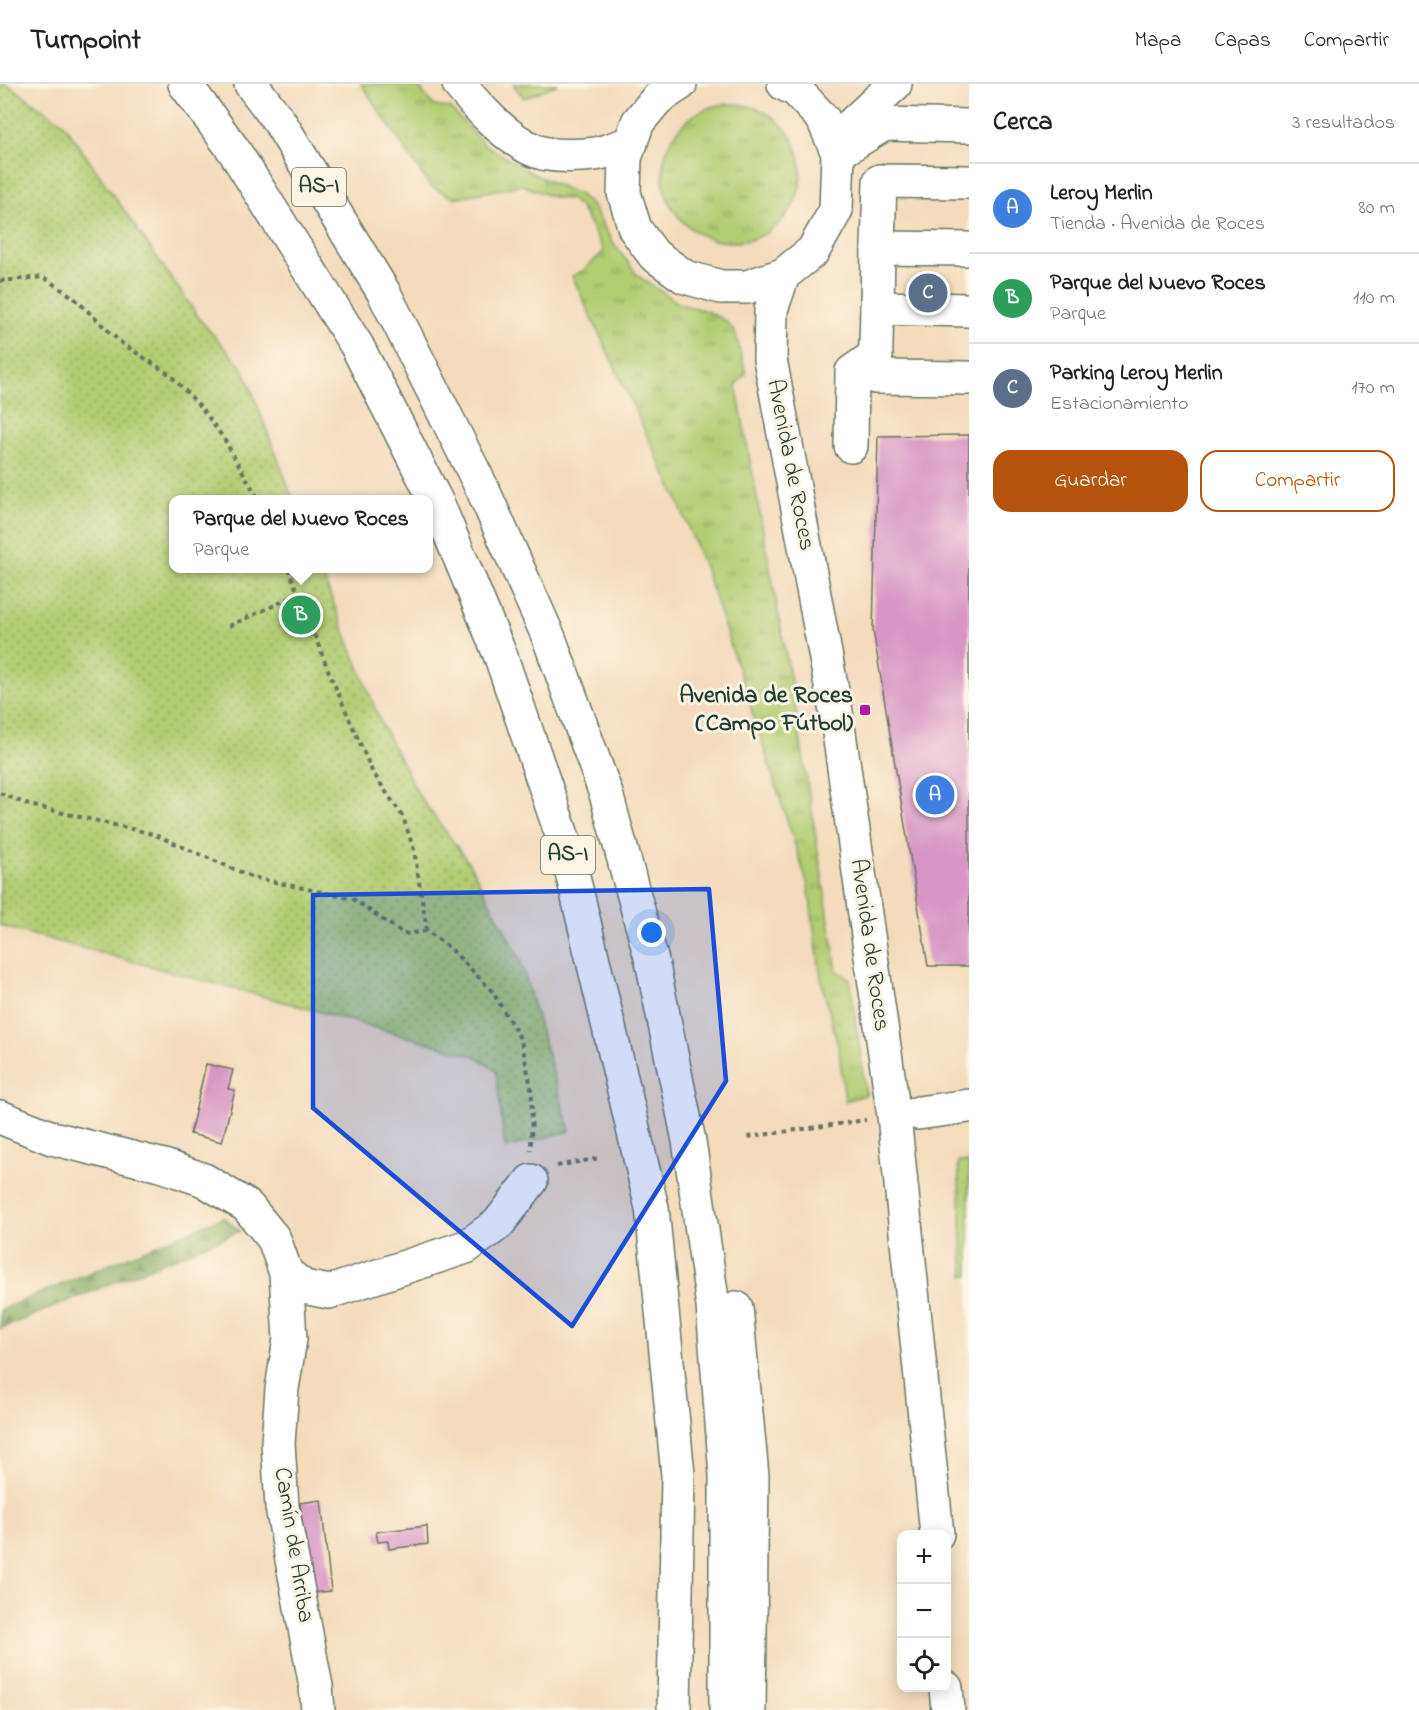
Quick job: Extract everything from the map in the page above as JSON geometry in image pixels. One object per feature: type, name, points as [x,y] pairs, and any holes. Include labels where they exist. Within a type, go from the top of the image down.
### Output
[{"type":"main road","name":"AS-I","points":[[185,84],[233,149],[357,346],[433,495]]},
{"type":"main road","name":"AS-I","points":[[251,84],[279,121],[384,293],[482,488],[549,638],[606,794],[652,961],[688,1141],[713,1306],[726,1476],[726,1710]]},
{"type":"main road","points":[[459,84],[477,107],[510,135],[536,151],[571,156],[598,154],[631,143]]},
{"type":"main road","points":[[680,84],[657,99],[638,123],[625,158],[624,193],[635,229],[654,255],[685,277],[721,287],[747,287],[783,275],[813,252],[836,210],[838,153],[850,126],[895,84]]},
{"type":"main road","points":[[783,84],[796,90],[823,119],[838,153]]},
{"type":"main road","points":[[838,153],[884,124],[969,126]]},
{"type":"main road","points":[[969,182],[880,181],[875,376],[969,378]]},
{"type":"main road","points":[[878,248],[969,249]]},
{"type":"main road","name":"Avenida de Roces","points":[[783,275],[771,310],[770,359],[836,712],[906,1114],[937,1530]]},
{"type":"main road","name":"Avenida de Roces","points":[[721,287],[748,312],[770,359]]},
{"type":"main road","points":[[877,308],[969,310]]},
{"type":"main road","points":[[851,446],[852,372],[876,355]]},
{"type":"main road","name":"AS-I","points":[[433,495],[501,657],[566,847],[652,1208],[678,1475],[674,1710]]},
{"type":"main road","points":[[652,961],[735,1304],[752,1476],[749,1710]]},
{"type":"main road","points":[[906,1114],[969,1106]]},
{"type":"main road","name":"Camín de Arriba","points":[[0,1117],[52,1138],[164,1166],[204,1180],[247,1206],[274,1239],[286,1273],[290,1339],[282,1389],[278,1443],[282,1507],[316,1686],[318,1710]]},
{"type":"main road","points":[[286,1273],[304,1287],[329,1292],[466,1247],[498,1224],[531,1181]]},
{"type":"main road","points":[[946,1692],[948,1710]]},
{"type":"path","points":[[0,281],[43,277],[73,297],[120,342],[169,374],[201,407],[224,439],[256,495]]},
{"type":"path","points":[[290,573],[329,672],[372,771],[403,817],[414,850],[427,931]]},
{"type":"path","points":[[229,626],[299,594]]},
{"type":"path","points":[[0,793],[29,805],[153,834],[252,877],[353,899],[404,934],[427,931],[450,948],[492,991],[521,1040],[532,1092],[531,1181]]},
{"type":"path","points":[[748,1137],[906,1114]]},
{"type":"path","points":[[531,1181],[561,1164],[599,1158]]},
{"type":"highlighted area","points":[[709,889],[726,1081],[572,1326],[313,1108],[313,895]]},
{"type":"green space","points":[[0,84],[7,84],[63,123],[202,322],[244,370],[291,495],[169,495],[169,573],[322,573],[381,723],[420,797],[469,863],[520,959],[570,1131],[505,1148],[496,1071],[475,1056],[0,926]]},
{"type":"green space","points":[[361,84],[416,84],[434,106],[450,108],[484,144],[531,173],[580,195],[593,207],[612,241],[637,275],[680,304],[707,311],[726,321],[735,332],[746,374],[736,385],[792,687],[837,970],[850,979],[866,1095],[845,1101],[839,1050],[821,979],[808,885],[705,569],[677,499],[572,276],[584,270],[604,251],[579,206],[570,199],[556,198],[522,185],[454,198],[430,186]]},
{"type":"green space","points":[[513,84],[558,84],[524,98]]},
{"type":"green space","points":[[732,104],[758,109],[781,124],[796,147],[801,173],[796,199],[781,222],[758,237],[732,242],[706,237],[683,222],[668,199],[663,173],[668,147],[683,124],[706,109]]},
{"type":"green space","points":[[958,1162],[969,1162],[969,1275],[964,1276]]},
{"type":"green space","points":[[223,1217],[240,1231],[0,1329],[0,1310]]},
{"type":"building","points":[[969,435],[969,966],[928,966],[873,630],[878,436]]},
{"type":"building","points":[[206,1064],[233,1070],[228,1089],[235,1090],[222,1142],[190,1134]]},
{"type":"building","points":[[321,1500],[331,1591],[310,1593],[300,1503]]},
{"type":"building","points":[[427,1526],[428,1544],[389,1549],[388,1541],[378,1542],[376,1532]]},
{"type":"place","name":"Parking Leroy Merlin","points":[[928,293]]},
{"type":"place","name":"Parque del Nuevo Roces","points":[[301,615]]},
{"type":"place","name":"Avenida de Roces (Campo Fútbol)","points":[[865,710]]},
{"type":"place","name":"Leroy Merlin","points":[[935,795]]}]
